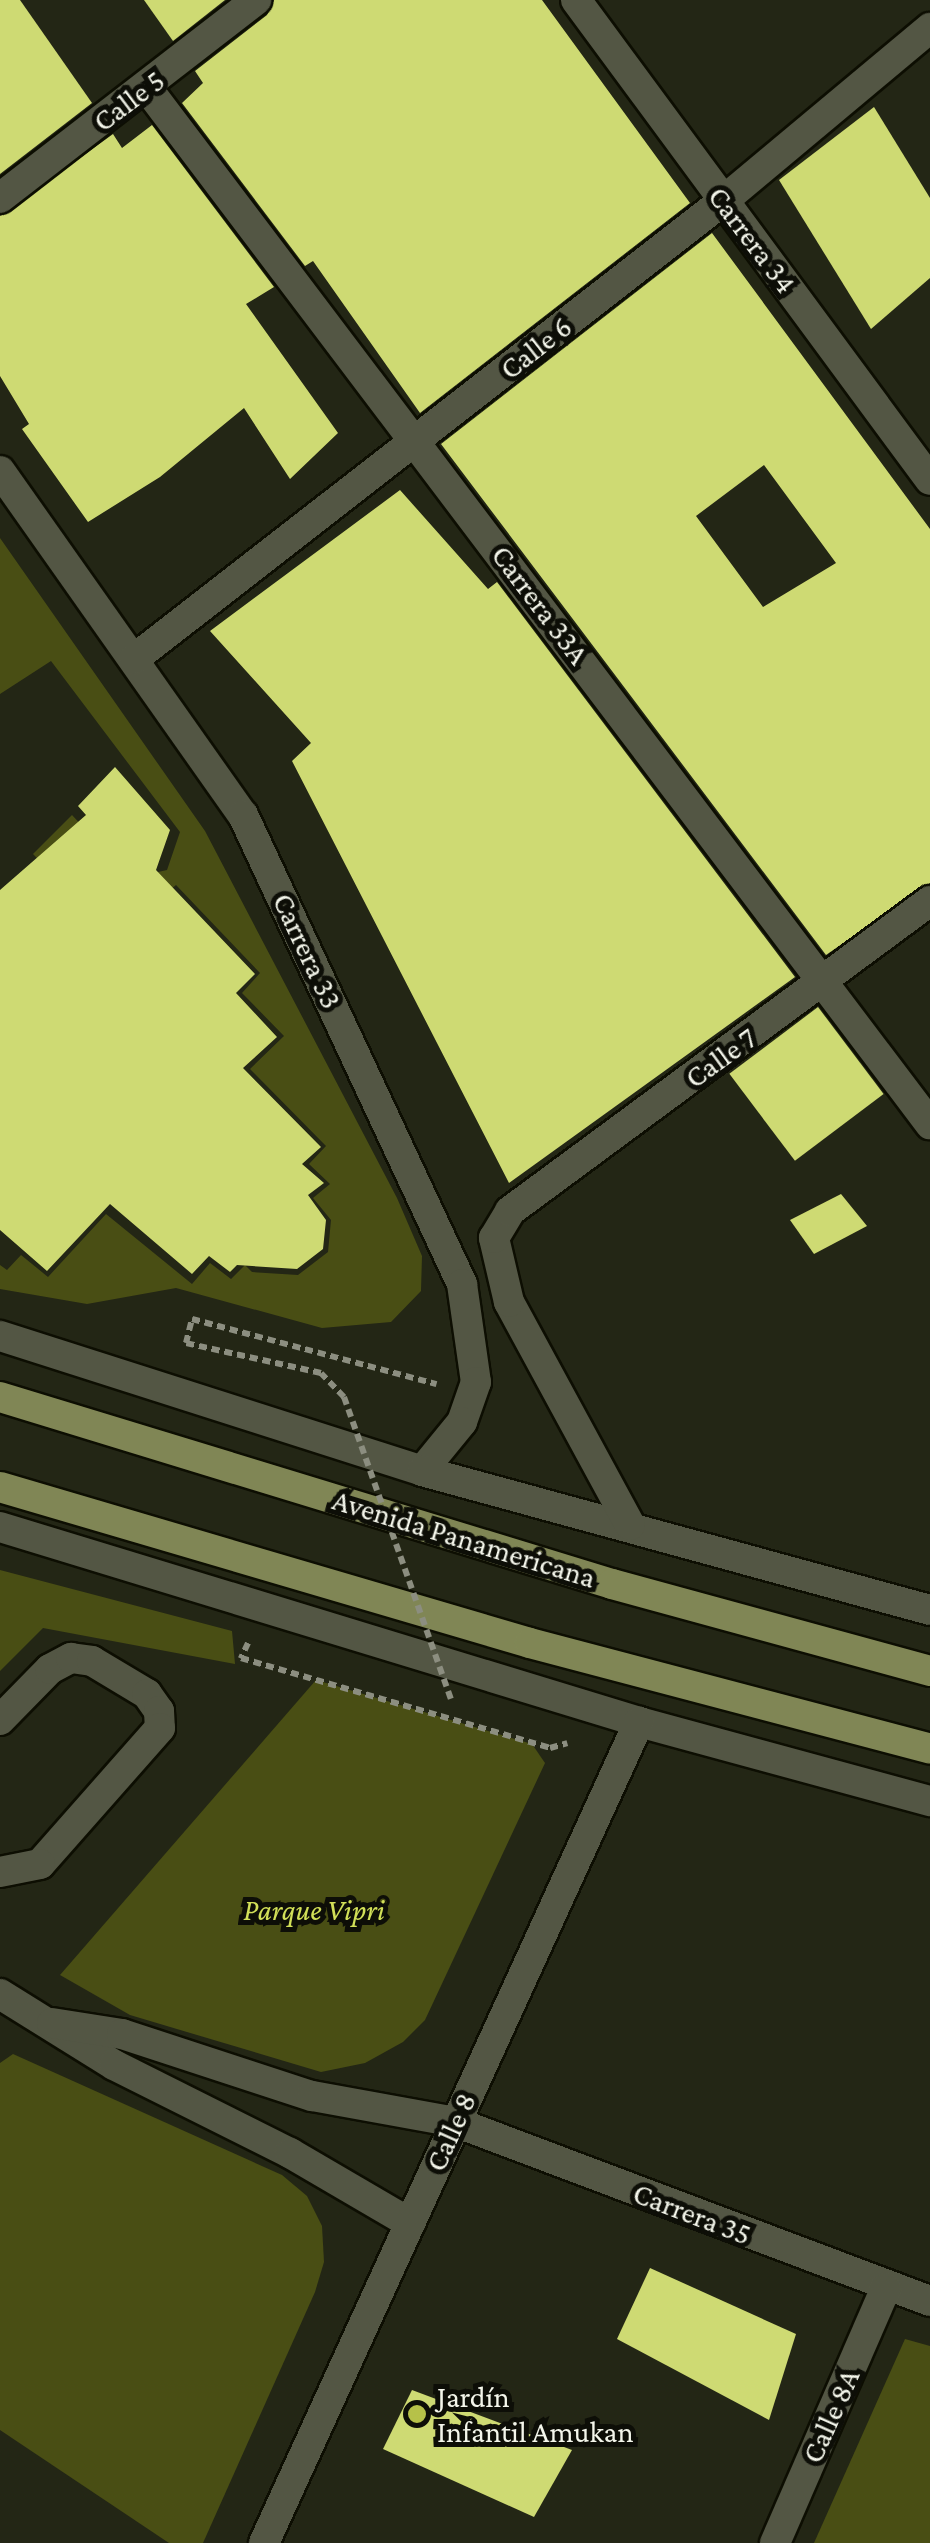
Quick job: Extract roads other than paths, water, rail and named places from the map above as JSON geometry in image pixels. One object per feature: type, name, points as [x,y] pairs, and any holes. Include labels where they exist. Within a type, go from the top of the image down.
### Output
[{"type":"main road","name":"Avenida Panamericana","points":[[0,1397],[612,1584],[930,1671]]},
{"type":"main road","points":[[0,1488],[530,1643],[930,1749]]},
{"type":"street","name":"Calle 5","points":[[0,198],[148,88],[256,0]]},
{"type":"street","name":"Carrera 34","points":[[576,0],[930,480]]},
{"type":"street","name":"Calle 6","points":[[134,659],[418,442],[723,201],[930,28]]},
{"type":"street","name":"Carrera 33A","points":[[148,88],[930,1124]]},
{"type":"street","name":"Carrera 33","points":[[0,471],[243,815],[462,1284],[476,1382],[462,1422],[422,1471]]},
{"type":"street","name":"Calle 7","points":[[630,1525],[509,1302],[494,1238],[510,1211],[824,983],[930,901]]},
{"type":"street","points":[[0,1336],[422,1471],[930,1610]]},
{"type":"street","points":[[0,1528],[639,1722],[930,1801]]},
{"type":"street","points":[[0,1720],[50,1669],[70,1658],[92,1661],[147,1694],[159,1711],[160,1728],[40,1864],[0,1872]]},
{"type":"street","name":"Calle 8","points":[[264,2543],[639,1722]]},
{"type":"street","points":[[0,1994],[52,2022],[114,2066],[290,2153],[410,2223]]},
{"type":"street","name":"Carrera 35","points":[[52,2022],[122,2034],[312,2096],[456,2122],[886,2288],[930,2301]]},
{"type":"street","name":"Calle 8A","points":[[775,2543],[886,2288]]},
{"type":"place","name":"Jardín Infantil Amukan","points":[[417,2414]]},
{"type":"park label","name":"Parque Vipri","points":[[314,1910]]}]
